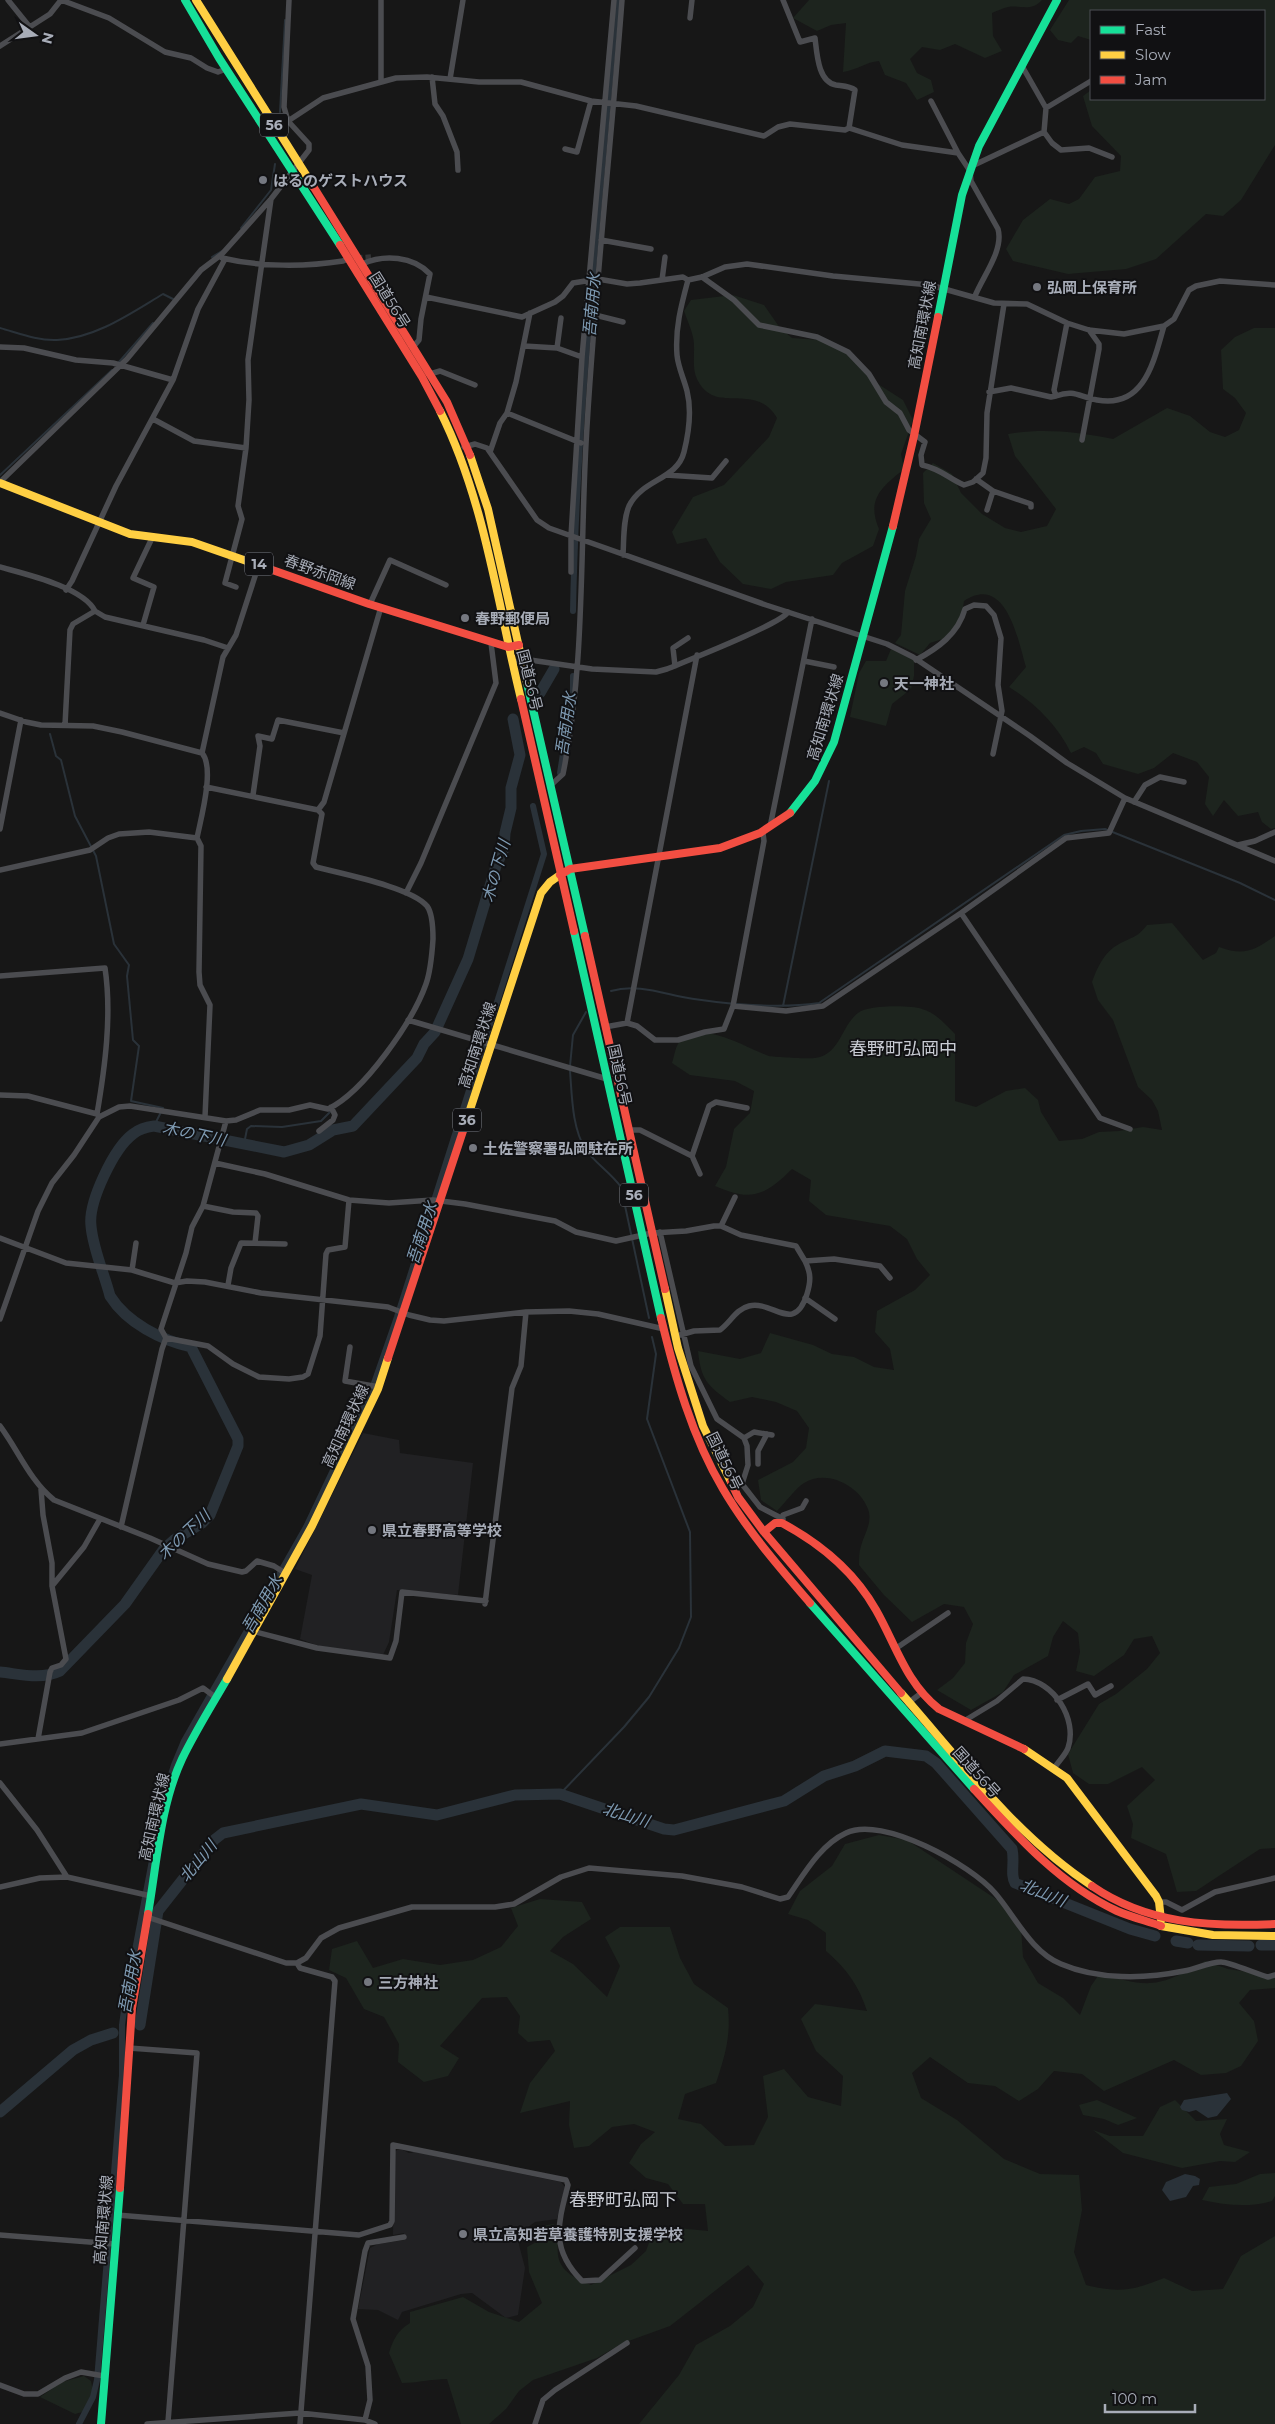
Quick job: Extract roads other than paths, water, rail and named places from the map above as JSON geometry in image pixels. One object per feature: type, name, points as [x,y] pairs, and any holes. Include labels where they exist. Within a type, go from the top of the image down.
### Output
[{"type":"main road","name":"国道56号","points":[[185,0],[226,69],[293,170],[434,398],[458,448],[486,543],[508,647],[643,1235],[662,1328],[680,1392],[694,1429],[729,1500],[765,1550],[903,1709],[1037,1858],[1065,1881],[1092,1899],[1132,1918],[1161,1927],[1226,1936],[1275,1936]]},
{"type":"main road","name":"国道56号","points":[[196,0],[414,346],[447,402],[467,446],[488,509],[628,1130],[656,1232],[690,1390],[703,1426],[738,1497],[764,1532],[836,1618],[1012,1819],[1042,1850],[1096,1890],[1136,1909],[1162,1917],[1198,1924],[1275,1924]]},
{"type":"main road","name":"高知南環状線","points":[[101,2424],[99,2375],[111,2244],[118,2215],[128,2096],[132,2008],[150,1917],[147,1895],[174,1782],[212,1695],[252,1631],[283,1571],[312,1526],[379,1387],[401,1311],[488,1044],[541,893],[560,874],[570,868],[720,848],[738,843],[766,831],[796,808],[824,770],[834,742],[864,636],[914,436],[962,194],[970,169],[990,125],[1058,0]]},
{"type":"main road","name":"春野赤岡線","points":[[0,482],[130,534],[192,542],[370,604],[491,643],[508,647],[518,645]]},
{"type":"main road","points":[[764,1532],[775,1523],[782,1521],[851,1572],[868,1595],[911,1681],[920,1694],[939,1709],[1055,1767],[1079,1791],[1159,1902],[1162,1917],[1161,1927]]},
{"type":"street","points":[[8,0],[29,26]]},
{"type":"street","points":[[0,46],[50,14],[61,0],[109,18],[165,52],[191,58],[207,68],[218,72],[226,69]]},
{"type":"street","points":[[0,482],[120,365],[201,270],[218,257],[271,199],[309,150],[309,144],[288,121],[284,107],[289,0]]},
{"type":"street","points":[[381,82],[382,0]]},
{"type":"street","points":[[450,79],[463,0]]},
{"type":"street","points":[[571,572],[586,444],[595,315],[593,280],[601,240],[614,0]]},
{"type":"street","points":[[551,785],[563,774],[579,667],[576,537],[582,357],[593,280],[609,103],[622,0]]},
{"type":"street","points":[[690,18],[692,0]]},
{"type":"street","points":[[783,0],[800,42],[815,38],[817,56],[825,80],[830,84],[852,87],[855,90],[849,128]]},
{"type":"street","points":[[1022,66],[1046,108],[1044,132],[1052,144],[1061,150],[1089,148],[1112,157]]},
{"type":"street","points":[[288,121],[323,98],[361,90],[396,78],[432,77],[479,82],[521,82],[591,101],[636,106],[764,136],[778,127],[790,124],[846,130],[849,128],[902,145],[958,152]]},
{"type":"street","points":[[432,77],[435,104],[443,116],[456,152],[458,170]]},
{"type":"street","points":[[1046,108],[1090,82]]},
{"type":"street","points":[[565,149],[577,152],[591,101]]},
{"type":"street","points":[[931,101],[958,152],[970,169],[971,181],[998,229],[1000,237],[996,251],[975,296]]},
{"type":"street","points":[[970,169],[1044,132]]},
{"type":"street","points":[[236,587],[225,583],[231,554],[242,519],[238,506],[249,409],[248,360],[260,264],[271,199]]},
{"type":"street","points":[[601,240],[651,249]]},
{"type":"street","points":[[218,257],[260,264],[311,264],[348,259]]},
{"type":"street","points":[[371,257],[402,259],[425,268],[430,274],[421,318],[419,340],[414,346]]},
{"type":"street","points":[[662,280],[665,257]]},
{"type":"street","points":[[362,264],[392,258]]},
{"type":"street","points":[[66,590],[72,581],[116,486],[173,380],[198,309],[225,259]]},
{"type":"street","points":[[311,264],[312,261],[335,259]]},
{"type":"street","points":[[688,280],[702,277],[725,267],[747,264],[833,276],[943,287],[1004,304],[1027,304],[1067,323],[1089,330],[1124,334],[1164,326],[1174,319],[1189,290],[1196,286],[1220,281],[1275,285]]},
{"type":"street","points":[[426,297],[522,317],[563,296],[573,283],[593,280],[627,284],[683,276],[688,280]]},
{"type":"street","points":[[702,277],[734,300],[759,324],[817,337],[848,352],[863,366],[886,402],[900,413],[914,436],[922,438],[925,442],[921,455],[922,465],[945,472],[954,481],[964,485],[983,473],[986,458],[990,392],[1004,304]]},
{"type":"street","points":[[623,554],[625,521],[629,506],[643,489],[680,466],[689,420],[688,393],[677,357],[676,334],[681,302],[688,280]]},
{"type":"street","points":[[490,452],[500,423],[507,413],[530,314]]},
{"type":"street","points":[[595,315],[623,322]]},
{"type":"street","points":[[557,348],[561,318]]},
{"type":"street","points":[[1056,396],[1054,390],[1067,323]]},
{"type":"street","points":[[990,392],[1011,388],[1051,397],[1067,392],[1099,401],[1116,400],[1133,394],[1143,385],[1164,326]]},
{"type":"street","points":[[1082,440],[1099,344],[1089,330]]},
{"type":"street","points":[[524,346],[557,348],[582,357]]},
{"type":"street","points":[[0,347],[24,348],[76,360],[120,365],[173,380]]},
{"type":"street","points":[[430,374],[440,371],[475,385]]},
{"type":"street","points":[[507,413],[586,444]]},
{"type":"street","points":[[153,419],[194,441],[246,448]]},
{"type":"street","points":[[458,448],[482,445],[490,452],[537,520],[549,528],[788,612],[864,636],[916,660],[1001,716],[1067,763],[1125,798],[1275,861]]},
{"type":"street","points":[[666,475],[708,479],[712,478],[726,461]]},
{"type":"street","points":[[976,479],[994,491],[1031,504],[1031,507]]},
{"type":"street","points":[[987,510],[994,491]]},
{"type":"street","points":[[143,625],[154,587],[133,578],[153,536]]},
{"type":"street","points":[[370,604],[390,560],[446,585]]},
{"type":"street","points":[[206,1118],[210,1006],[200,985],[201,846],[197,838],[208,764],[202,753],[223,657],[242,621],[259,564]]},
{"type":"street","points":[[0,567],[26,574],[84,597],[95,611],[105,617],[143,625],[228,648]]},
{"type":"street","points":[[916,660],[936,648],[955,631],[961,623],[965,609],[974,605],[986,606],[994,615],[1001,638],[998,685],[1001,716],[993,754]]},
{"type":"street","points":[[318,810],[324,802],[381,607]]},
{"type":"street","points":[[65,725],[70,630],[73,624],[95,611]]},
{"type":"street","points":[[512,662],[522,660],[579,667],[656,672],[675,666],[785,617],[788,612]]},
{"type":"street","points":[[605,1027],[627,1023],[637,1026],[655,1040],[678,1040],[705,1032],[722,1031],[734,1004],[766,831],[812,619]]},
{"type":"street","points":[[675,666],[673,648],[688,638]]},
{"type":"street","points":[[406,893],[421,863],[496,683],[491,643]]},
{"type":"street","points":[[627,1023],[661,855],[697,655]]},
{"type":"street","points":[[804,661],[834,667]]},
{"type":"street","points":[[0,713],[41,725],[93,726],[202,753]]},
{"type":"street","points":[[0,829],[21,720]]},
{"type":"street","points":[[253,796],[260,746],[258,736],[272,739],[278,720],[344,733]]},
{"type":"street","points":[[1134,802],[1145,785],[1160,777],[1184,782]]},
{"type":"street","points":[[0,1095],[28,1096],[98,1116],[119,1106],[161,1110],[226,1121],[236,1120],[260,1110],[289,1110],[310,1105],[328,1109],[362,1082],[408,1020],[426,984],[432,959],[433,929],[429,908],[421,900],[406,893],[316,867],[313,862],[322,814],[318,810],[206,787]]},
{"type":"street","points":[[734,1004],[786,1011],[823,1006],[961,913],[1066,838],[1110,830],[1125,798]]},
{"type":"street","points":[[0,870],[92,849],[108,838],[136,832],[197,838]]},
{"type":"street","points":[[1238,845],[1256,841],[1275,832]]},
{"type":"street","points":[[961,913],[1100,1118],[1130,1129]]},
{"type":"street","points":[[0,976],[105,968],[107,1008],[104,1065],[98,1116],[74,1155],[43,1198],[0,1319]]},
{"type":"street","points":[[408,1020],[606,1078],[618,1084]]},
{"type":"street","points":[[692,1156],[712,1102],[747,1108]]},
{"type":"street","points":[[319,1131],[333,1120],[335,1115],[331,1107]]},
{"type":"street","points":[[121,1527],[166,1340],[161,1329],[186,1253],[192,1227],[203,1206],[226,1121]]},
{"type":"street","points":[[628,1130],[640,1130],[692,1156],[700,1174]]},
{"type":"street","points":[[0,1238],[66,1263],[132,1270],[175,1283],[187,1281],[228,1286],[262,1293],[401,1311],[420,1318],[444,1321],[526,1312],[598,1314],[662,1328],[678,1335],[720,1330],[741,1309],[748,1306],[764,1307],[790,1315],[796,1312],[805,1298],[811,1276],[796,1246],[741,1235],[721,1226],[656,1232],[616,1241],[576,1232],[555,1222],[527,1215],[437,1201],[389,1204],[349,1200],[265,1174],[215,1163]]},
{"type":"street","points":[[721,1226],[735,1197]]},
{"type":"street","points":[[166,1340],[208,1346],[232,1364],[259,1378],[303,1377],[310,1368],[320,1336],[326,1254],[328,1250],[345,1247],[349,1200]]},
{"type":"street","points":[[203,1206],[233,1212],[256,1213],[258,1216],[255,1243]]},
{"type":"street","points":[[132,1270],[136,1243]]},
{"type":"street","points":[[228,1286],[230,1268],[241,1243],[285,1244]]},
{"type":"street","points":[[805,1261],[834,1259],[880,1266],[890,1278]]},
{"type":"street","points":[[805,1298],[835,1319]]},
{"type":"street","points":[[252,1631],[317,1648],[390,1658],[396,1641],[402,1592],[485,1602],[512,1388],[521,1366],[526,1312]]},
{"type":"street","points":[[678,1335],[716,1419],[744,1438],[747,1446],[748,1465],[742,1484],[760,1507],[782,1521],[783,1516],[802,1508],[806,1501]]},
{"type":"street","points":[[350,1347],[345,1381],[379,1387]]},
{"type":"street","points":[[0,1426],[41,1489],[54,1500],[164,1544],[208,1564],[242,1572],[246,1571],[257,1561],[283,1571]]},
{"type":"street","points":[[744,1438],[754,1432],[769,1434],[758,1451],[758,1464]]},
{"type":"street","points":[[38,1739],[50,1672],[52,1668],[61,1666],[66,1659],[67,1652],[52,1586],[52,1563],[43,1515],[41,1489]]},
{"type":"street","points":[[52,1586],[84,1547],[100,1519]]},
{"type":"street","points":[[895,1649],[948,1613]]},
{"type":"street","points":[[964,1721],[997,1701],[1023,1679],[1034,1680],[1044,1684],[1069,1717],[1071,1728],[1068,1749],[1055,1767]]},
{"type":"street","points":[[1058,1700],[1088,1684],[1095,1695],[1111,1686]]},
{"type":"street","points":[[0,1744],[82,1733],[179,1700],[203,1688],[212,1695]]},
{"type":"street","points":[[903,1709],[920,1694]]},
{"type":"street","points":[[0,1783],[37,1830],[67,1877]]},
{"type":"street","points":[[150,1917],[286,1963],[297,1963],[306,1958],[329,1932],[339,1928],[412,1907],[495,1907],[514,1904],[561,1877],[589,1868],[682,1876],[742,1887],[780,1899],[788,1897],[812,1861],[831,1843],[847,1832],[876,1830],[912,1840],[971,1871],[995,1893],[1032,1942],[1045,1954],[1061,1964],[1104,1976],[1137,1976],[1183,1972],[1220,1962],[1268,1977],[1275,1975]]},
{"type":"street","points":[[0,1887],[40,1878],[67,1877],[147,1895]]},
{"type":"street","points":[[1159,1902],[1166,1902],[1182,1910],[1215,1892],[1275,1878]]},
{"type":"street","points":[[297,1963],[300,1968],[332,1977],[334,1982],[300,2424]]},
{"type":"street","points":[[129,2048],[197,2053],[168,2422]]},
{"type":"street","points":[[118,2215],[360,2234],[390,2225],[392,2221],[393,2145],[566,2180],[568,2185],[559,2220],[559,2245],[569,2268],[582,2281],[600,2280],[634,2248]]},
{"type":"street","points":[[0,2235],[111,2244]]},
{"type":"street","points":[[364,2420],[370,2400],[368,2366],[352,2319],[365,2251],[368,2243],[404,2237]]},
{"type":"street","points":[[535,2424],[543,2400],[555,2390],[627,2344]]},
{"type":"street","points":[[0,2385],[24,2394],[38,2394],[77,2374],[99,2375]]},
{"type":"street","points":[[147,2424],[300,2413],[364,2420],[375,2424]]},
{"type":"waterway","name":"吾南用水","points":[[573,611],[575,535],[584,382],[617,0]]},
{"type":"waterway","points":[[280,112],[285,20]]},
{"type":"waterway","points":[[241,228],[271,190],[275,164]]},
{"type":"waterway","points":[[212,257],[222,251]]},
{"type":"waterway","points":[[0,328],[43,339],[71,338],[99,330],[163,294],[173,299]]},
{"type":"waterway","points":[[119,362],[153,323]]},
{"type":"waterway","points":[[0,475],[112,370]]},
{"type":"waterway","name":"木の下川","points":[[540,693],[554,669]]},
{"type":"waterway","name":"吾南用水","points":[[573,676],[573,692]]},
{"type":"waterway","name":"吾南用水","points":[[560,773],[571,702]]},
{"type":"waterway","name":"木の下川","points":[[0,1672],[38,1676],[60,1671],[125,1604],[164,1549],[174,1540],[202,1523],[210,1515],[238,1446],[238,1439],[191,1347],[168,1340],[146,1329],[117,1306],[110,1296],[96,1252],[91,1226],[94,1203],[104,1176],[126,1141],[143,1128],[154,1126],[284,1152],[309,1145],[333,1130],[353,1126],[417,1058],[424,1044],[435,1032],[468,959],[496,866],[504,849],[505,833],[511,808],[511,788],[520,755],[513,719]]},
{"type":"waterway","points":[[50,734],[56,756],[61,760],[75,816],[96,856],[114,944],[129,965],[127,976],[133,1040],[139,1046],[131,1101],[163,1108],[154,1126]]},
{"type":"waterway","points":[[783,1006],[829,781]]},
{"type":"waterway","name":"吾南用水","points":[[79,2424],[93,2397],[97,2380],[122,2075],[122,2025],[164,1797],[184,1741],[306,1527],[373,1386],[397,1317],[544,854],[533,806]]},
{"type":"waterway","points":[[611,991],[632,988],[652,990],[694,999],[756,1006],[788,1006],[819,1003],[1064,835],[1081,831],[1105,829],[1240,883],[1275,900]]},
{"type":"waterway","points":[[570,1066],[573,1035],[586,1012]]},
{"type":"waterway","points":[[570,1071],[575,1122],[581,1142],[590,1155],[621,1187],[649,1318]]},
{"type":"waterway","points":[[244,1144],[247,1129],[251,1126],[282,1127],[321,1121],[330,1112]]},
{"type":"waterway","points":[[560,1794],[624,1727],[649,1697],[679,1648],[691,1617],[690,1532],[647,1419],[656,1354],[652,1337]]},
{"type":"waterway","name":"北山川","points":[[140,2025],[158,1911],[214,1840],[223,1833],[361,1804],[437,1815],[515,1795],[560,1794],[664,1829],[674,1830],[784,1801],[824,1776],[855,1766],[885,1751],[926,1756],[936,1763],[1012,1849],[1015,1883],[1130,1929],[1155,1936]]},
{"type":"waterway","name":"北山川","points":[[1176,1941],[1188,1943]]},
{"type":"waterway","name":"北山川","points":[[1198,1945],[1249,1946]]},
{"type":"waterway","name":"北山川","points":[[1261,1945],[1275,1945]]},
{"type":"waterway","name":"北山川","points":[[0,2112],[73,2050],[91,2040],[113,2033]]},
{"type":"tunnel","points":[[357,258],[371,257]]},
{"type":"place","name":"はるのゲストハウス","points":[[263,180]]},
{"type":"place","name":"弘岡上保育所","points":[[1037,287]]},
{"type":"place","name":"春野郵便局","points":[[465,618]]},
{"type":"place","name":"天一神社","points":[[884,683]]},
{"type":"place","name":"土佐警察署弘岡駐在所","points":[[473,1148]]},
{"type":"place","name":"県立春野高等学校","points":[[372,1530]]},
{"type":"place","name":"三方神社","points":[[368,1982]]},
{"type":"place","name":"県立高知若草養護特別支援学校","points":[[463,2234]]},
{"type":"district","name":"春野町弘岡中","points":[[903,1049]]},
{"type":"district","name":"春野町弘岡下","points":[[623,2200]]}]
